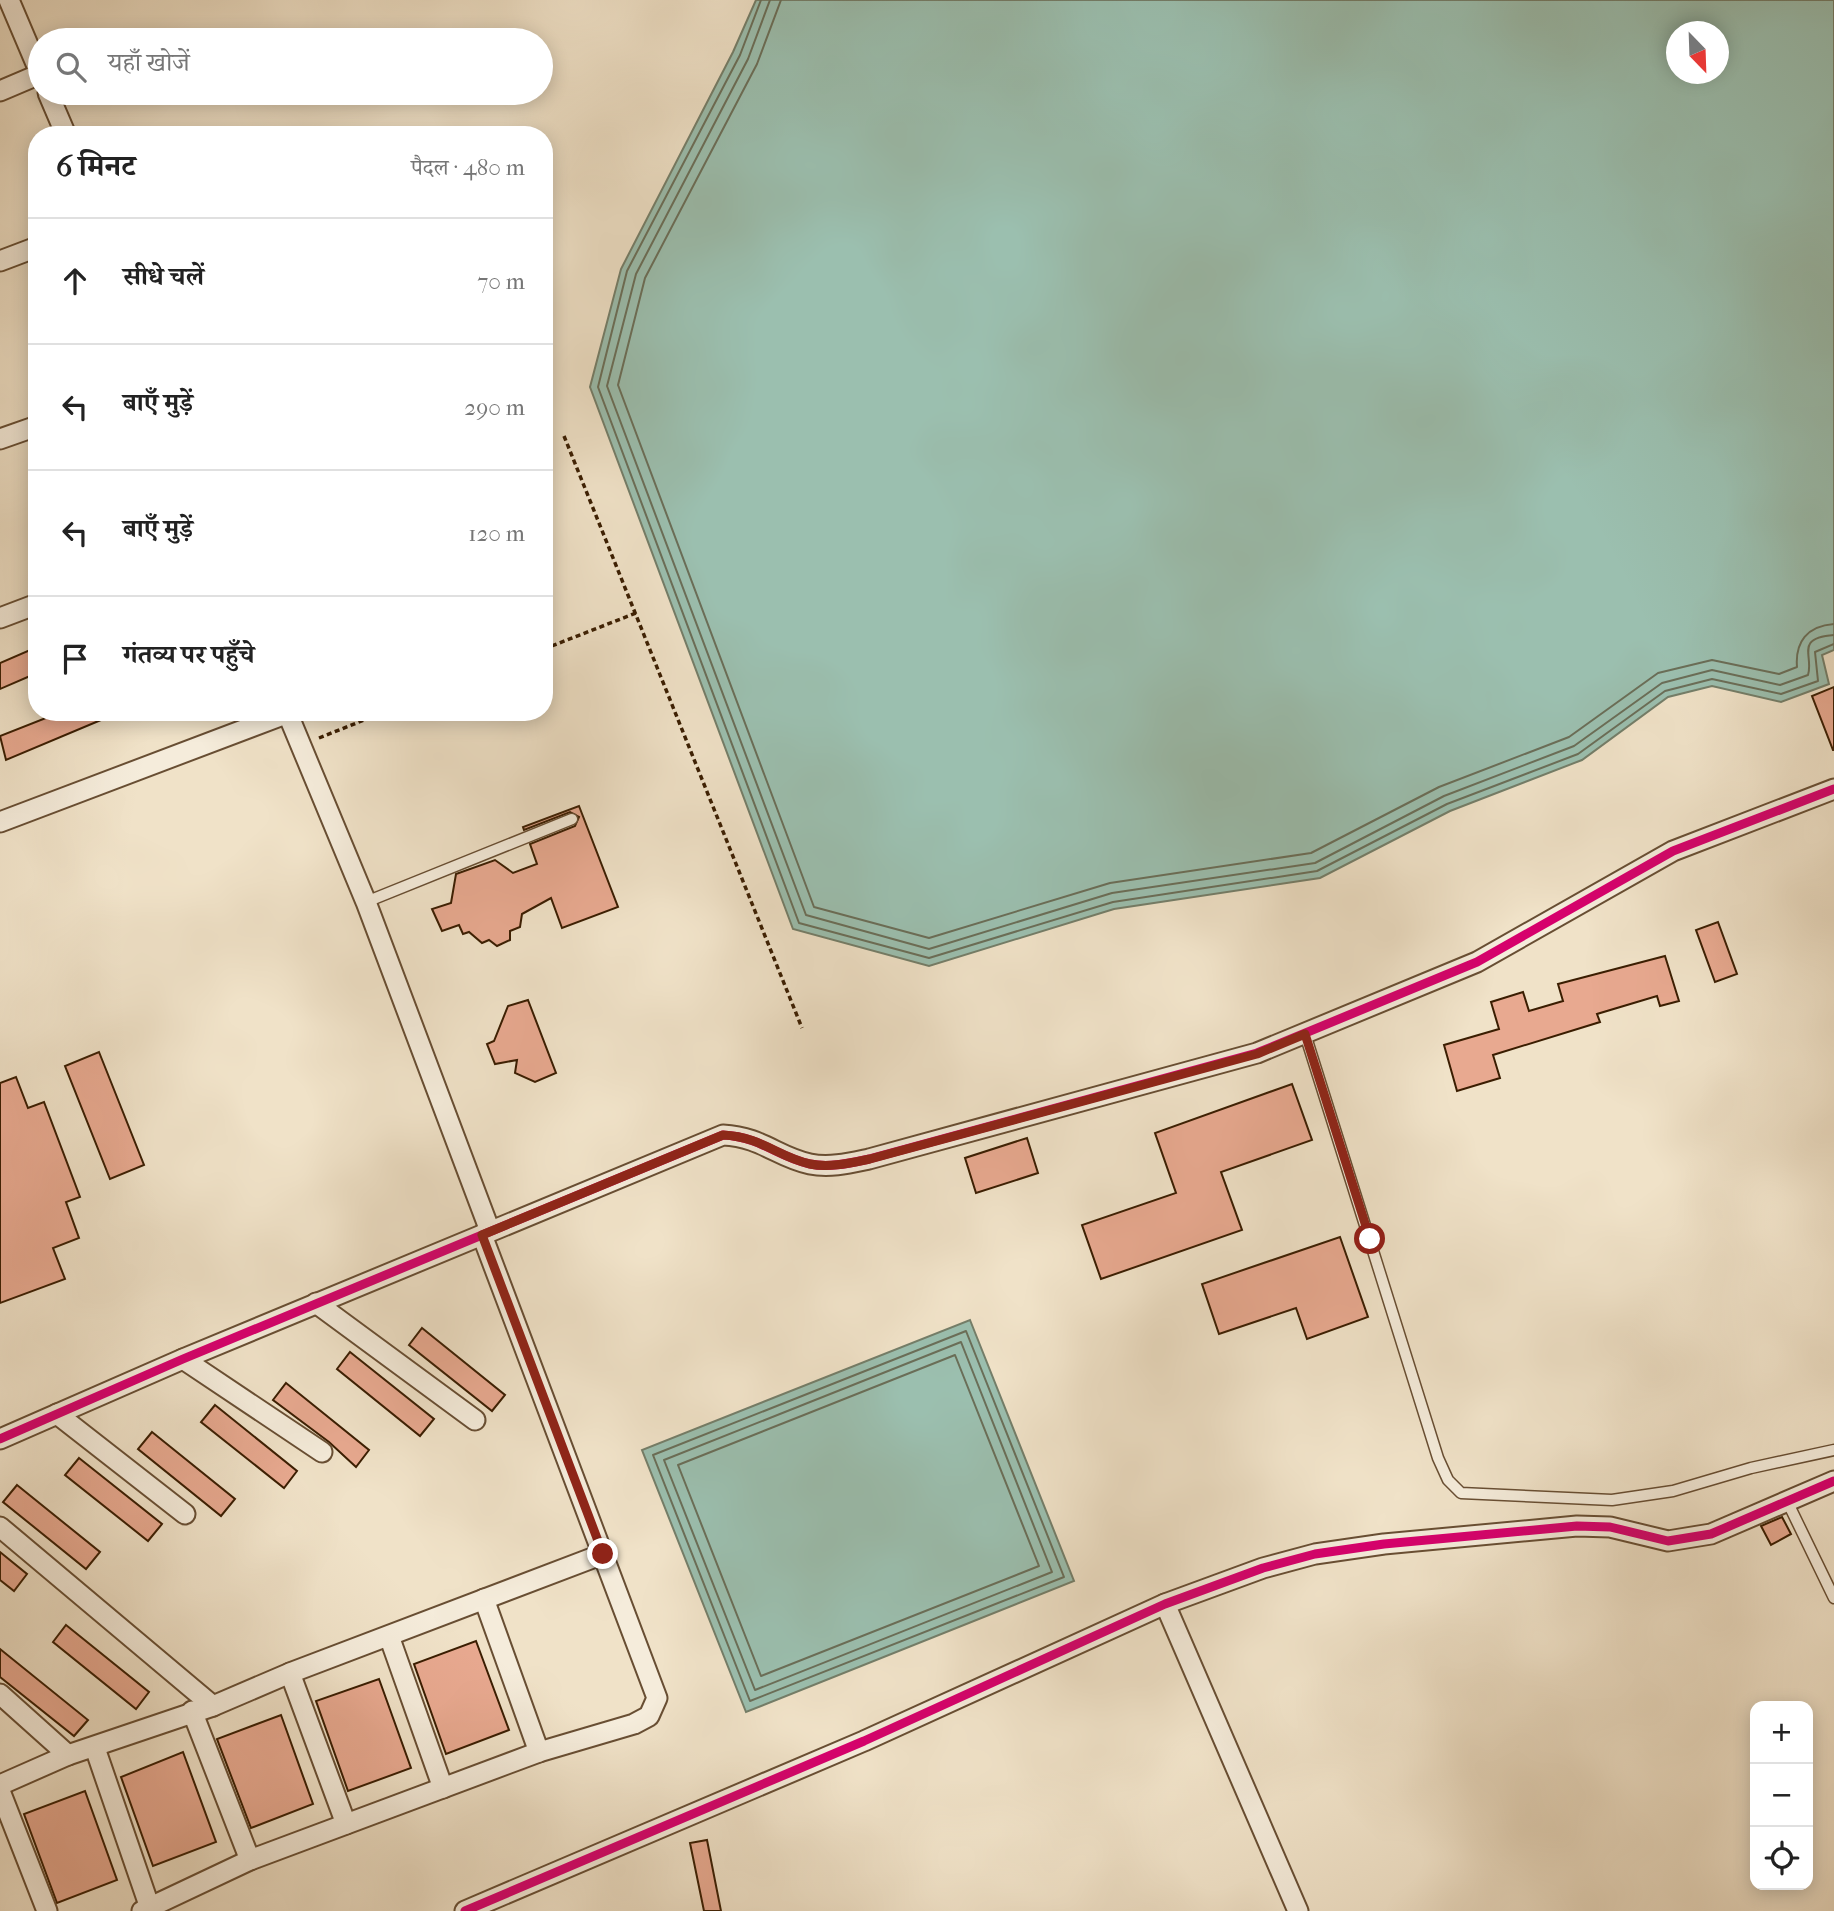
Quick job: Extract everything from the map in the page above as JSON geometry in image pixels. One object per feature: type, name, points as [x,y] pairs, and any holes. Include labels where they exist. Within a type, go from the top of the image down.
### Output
[{"type":"street","points":[[9,0],[28,45]]},
{"type":"street","points":[[0,91],[28,79]]},
{"type":"street","points":[[53,105],[62,126]]},
{"type":"street","points":[[0,261],[28,250]]},
{"type":"street","points":[[0,439],[28,429]]},
{"type":"street","points":[[0,618],[28,607]]},
{"type":"street","points":[[0,822],[267,721]]},
{"type":"street","points":[[95,1748],[146,1909],[250,1860],[539,1752],[634,1724],[649,1716],[657,1698],[366,902],[291,721]]},
{"type":"street","points":[[0,1439],[316,1303],[723,1135],[747,1136],[809,1164],[836,1165],[870,1159],[1257,1054],[1477,962],[1674,851],[1834,789]]},
{"type":"street","points":[[316,1303],[475,1420]]},
{"type":"street","points":[[183,1359],[322,1452]]},
{"type":"street","points":[[57,1414],[185,1514]]},
{"type":"street","points":[[465,1911],[851,1746],[1165,1604],[1263,1568],[1315,1554],[1577,1526],[1610,1527],[1668,1541],[1711,1534],[1834,1481]]},
{"type":"street","points":[[0,1527],[214,1706]]},
{"type":"street","points":[[0,1785],[68,1755],[95,1748],[192,1711],[214,1706],[290,1673],[603,1554]]},
{"type":"street","points":[[484,1599],[539,1752]]},
{"type":"street","points":[[1165,1604],[1298,1911]]},
{"type":"street","points":[[389,1636],[443,1787]]},
{"type":"street","points":[[290,1673],[346,1824]]},
{"type":"street","points":[[0,1694],[68,1755]]},
{"type":"street","points":[[192,1711],[250,1860]]},
{"type":"street","points":[[0,1791],[47,1911]]},
{"type":"lane","points":[[366,902],[572,819]]},
{"type":"lane","points":[[1305,1034],[1438,1458],[1448,1480],[1461,1493],[1612,1500],[1673,1491],[1751,1468],[1834,1450]]},
{"type":"lane","points":[[1787,1501],[1834,1598]]},
{"type":"path","points":[[564,436],[802,1028]]},
{"type":"path","points":[[553,645],[636,613]]},
{"type":"path","points":[[301,745],[361,721]]},
{"type":"water","points":[[756,0],[1834,0],[1834,650],[1822,655],[1829,684],[1781,702],[1712,686],[1668,697],[1582,760],[1450,811],[1320,878],[1114,909],[929,966],[793,929],[590,387],[621,269],[733,52]]},
{"type":"water","points":[[970,1320],[1074,1581],[746,1712],[642,1450]]},
{"type":"building","points":[[28,651],[28,677],[0,689],[0,663]]},
{"type":"building","points":[[1834,687],[1834,750],[1833,750],[1812,696]]},
{"type":"building","points":[[38,721],[99,721],[6,760],[0,736]]},
{"type":"building","points":[[579,806],[618,907],[562,928],[551,898],[522,914],[520,927],[510,931],[510,940],[497,946],[489,940],[482,943],[469,932],[463,934],[459,925],[442,931],[432,909],[451,903],[456,874],[495,860],[513,873],[537,864],[530,844],[575,826],[579,817],[570,812],[524,830],[523,827]]},
{"type":"building","points":[[1718,922],[1737,974],[1715,982],[1696,930]]},
{"type":"building","points":[[1665,956],[1679,1001],[1660,1006],[1657,996],[1597,1014],[1600,1022],[1493,1055],[1500,1078],[1457,1091],[1444,1045],[1499,1029],[1491,1002],[1523,992],[1529,1011],[1563,1001],[1558,984]]},
{"type":"building","points":[[528,1000],[556,1073],[535,1082],[515,1073],[517,1060],[495,1064],[487,1044],[494,1041],[508,1006]]},
{"type":"building","points":[[99,1052],[144,1165],[110,1179],[65,1066]]},
{"type":"building","points":[[16,1077],[28,1108],[44,1102],[80,1197],[66,1202],[79,1238],[53,1248],[65,1279],[0,1303],[0,1083]]},
{"type":"building","points":[[1292,1084],[1312,1140],[1221,1172],[1242,1230],[1101,1279],[1082,1225],[1176,1193],[1155,1133]]},
{"type":"building","points":[[1027,1138],[1038,1173],[976,1193],[965,1158]]},
{"type":"building","points":[[1340,1237],[1368,1317],[1307,1339],[1296,1308],[1219,1334],[1202,1284]]},
{"type":"building","points":[[422,1328],[505,1395],[492,1411],[409,1345]]},
{"type":"building","points":[[350,1352],[434,1419],[420,1436],[337,1369]]},
{"type":"building","points":[[286,1383],[369,1450],[356,1467],[329,1442],[273,1400]]},
{"type":"building","points":[[215,1405],[297,1471],[284,1488],[201,1422]]},
{"type":"building","points":[[152,1432],[235,1499],[221,1516],[138,1449]]},
{"type":"building","points":[[79,1458],[162,1524],[148,1541],[65,1475]]},
{"type":"building","points":[[17,1485],[100,1552],[86,1569],[3,1502]]},
{"type":"building","points":[[1782,1517],[1791,1534],[1771,1545],[1761,1526]]},
{"type":"building","points":[[0,1552],[27,1574],[14,1591],[0,1580]]},
{"type":"building","points":[[66,1625],[149,1692],[136,1709],[53,1642]]},
{"type":"building","points":[[476,1641],[509,1730],[446,1754],[414,1664]]},
{"type":"building","points":[[0,1649],[88,1720],[74,1736],[0,1677]]},
{"type":"building","points":[[379,1679],[411,1768],[348,1791],[316,1701]]},
{"type":"building","points":[[281,1715],[313,1804],[251,1828],[217,1739]]},
{"type":"building","points":[[183,1752],[216,1842],[153,1866],[121,1777]]},
{"type":"building","points":[[85,1791],[117,1880],[57,1903],[24,1814]]},
{"type":"building","points":[[707,1840],[721,1911],[704,1911],[690,1843]]},
{"type":"cycle path","points":[[0,1439],[183,1359],[723,1135],[748,1139],[810,1164],[847,1163],[1257,1053],[1477,962],[1673,851],[1834,789]]},
{"type":"cycle path","points":[[465,1911],[864,1741],[1165,1604],[1263,1568],[1315,1554],[1384,1544],[1577,1526],[1610,1527],[1668,1541],[1711,1534],[1834,1481]]},
{"type":"route","points":[[603,1554],[482,1235],[723,1135],[747,1136],[809,1164],[836,1165],[870,1159],[1257,1054],[1305,1034],[1370,1239]]}]
